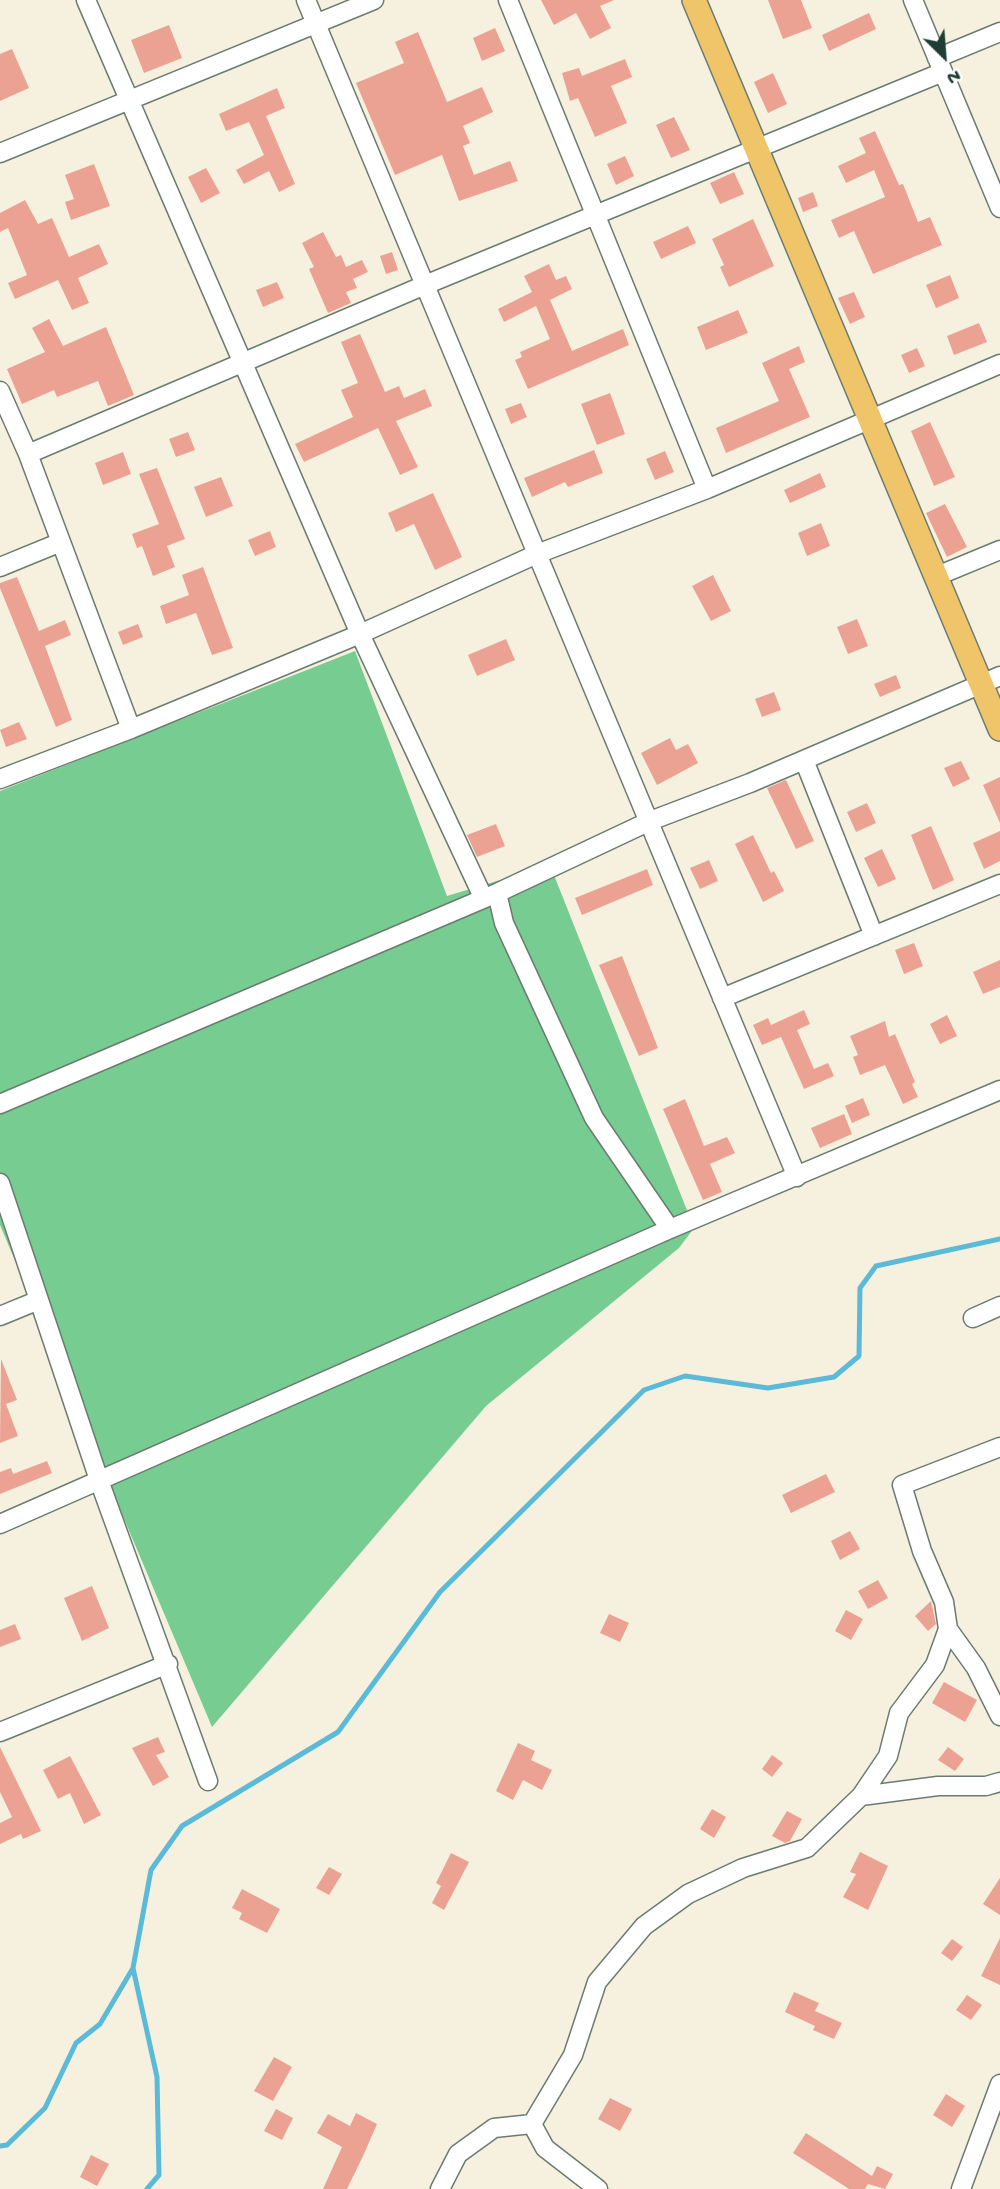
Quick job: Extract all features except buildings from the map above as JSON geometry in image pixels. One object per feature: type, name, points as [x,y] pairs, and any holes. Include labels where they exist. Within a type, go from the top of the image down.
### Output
[{"type":"main road","points":[[694,0],[937,576],[991,680],[1000,729]]},
{"type":"street","points":[[86,0],[360,634],[504,923],[594,1118],[670,1229]]},
{"type":"street","points":[[306,0],[797,1177]]},
{"type":"street","points":[[0,153],[128,98],[374,0]]},
{"type":"street","points":[[509,0],[707,489]]},
{"type":"street","points":[[913,0],[999,201]]},
{"type":"street","points":[[28,454],[425,285],[757,149],[940,65],[1000,32]]},
{"type":"street","points":[[0,779],[131,729],[360,634],[537,554],[707,489],[1000,364]]},
{"type":"street","points":[[0,391],[28,454],[131,729]]},
{"type":"street","points":[[0,567],[61,542]]},
{"type":"street","points":[[937,576],[1000,550]]},
{"type":"street","points":[[0,1104],[490,895],[650,821],[804,760],[991,680]]},
{"type":"street","points":[[804,760],[874,936]]},
{"type":"street","points":[[722,998],[1000,884]]},
{"type":"street","points":[[0,1524],[100,1483],[670,1229],[1000,1090]]},
{"type":"street","points":[[0,1183],[100,1483],[168,1664],[208,1781]]},
{"type":"street","points":[[0,1316],[39,1300]]},
{"type":"street","points":[[973,1318],[1000,1306]]},
{"type":"street","points":[[1000,1447],[902,1485],[922,1551],[944,1602],[948,1629],[976,1668],[1000,1716]]},
{"type":"street","points":[[532,2124],[573,2055],[597,1982],[644,1926],[688,1894],[743,1868],[807,1848],[861,1796],[888,1756],[899,1713],[935,1665],[948,1629]]},
{"type":"street","points":[[0,1732],[168,1664]]},
{"type":"street","points":[[861,1796],[938,1786],[986,1786],[1000,1782]]},
{"type":"street","points":[[961,2189],[1000,2084]]},
{"type":"street","points":[[440,2189],[458,2154],[494,2128],[532,2124]]},
{"type":"street","points":[[532,2124],[545,2148],[598,2189]]},
{"type":"green space","points":[[355,651],[447,896],[550,865],[694,1228],[679,1248],[486,1406],[212,1727],[0,1225],[0,791]]},
{"type":"waterway","points":[[147,2189],[159,2175],[157,2077],[133,1968],[151,1870],[182,1826],[338,1732],[440,1592],[644,1390],[685,1376],[768,1388],[834,1377],[859,1356],[860,1288],[876,1266],[1000,1239]]},
{"type":"waterway","points":[[0,2146],[7,2145],[45,2108],[76,2043],[100,2024],[133,1968]]}]
